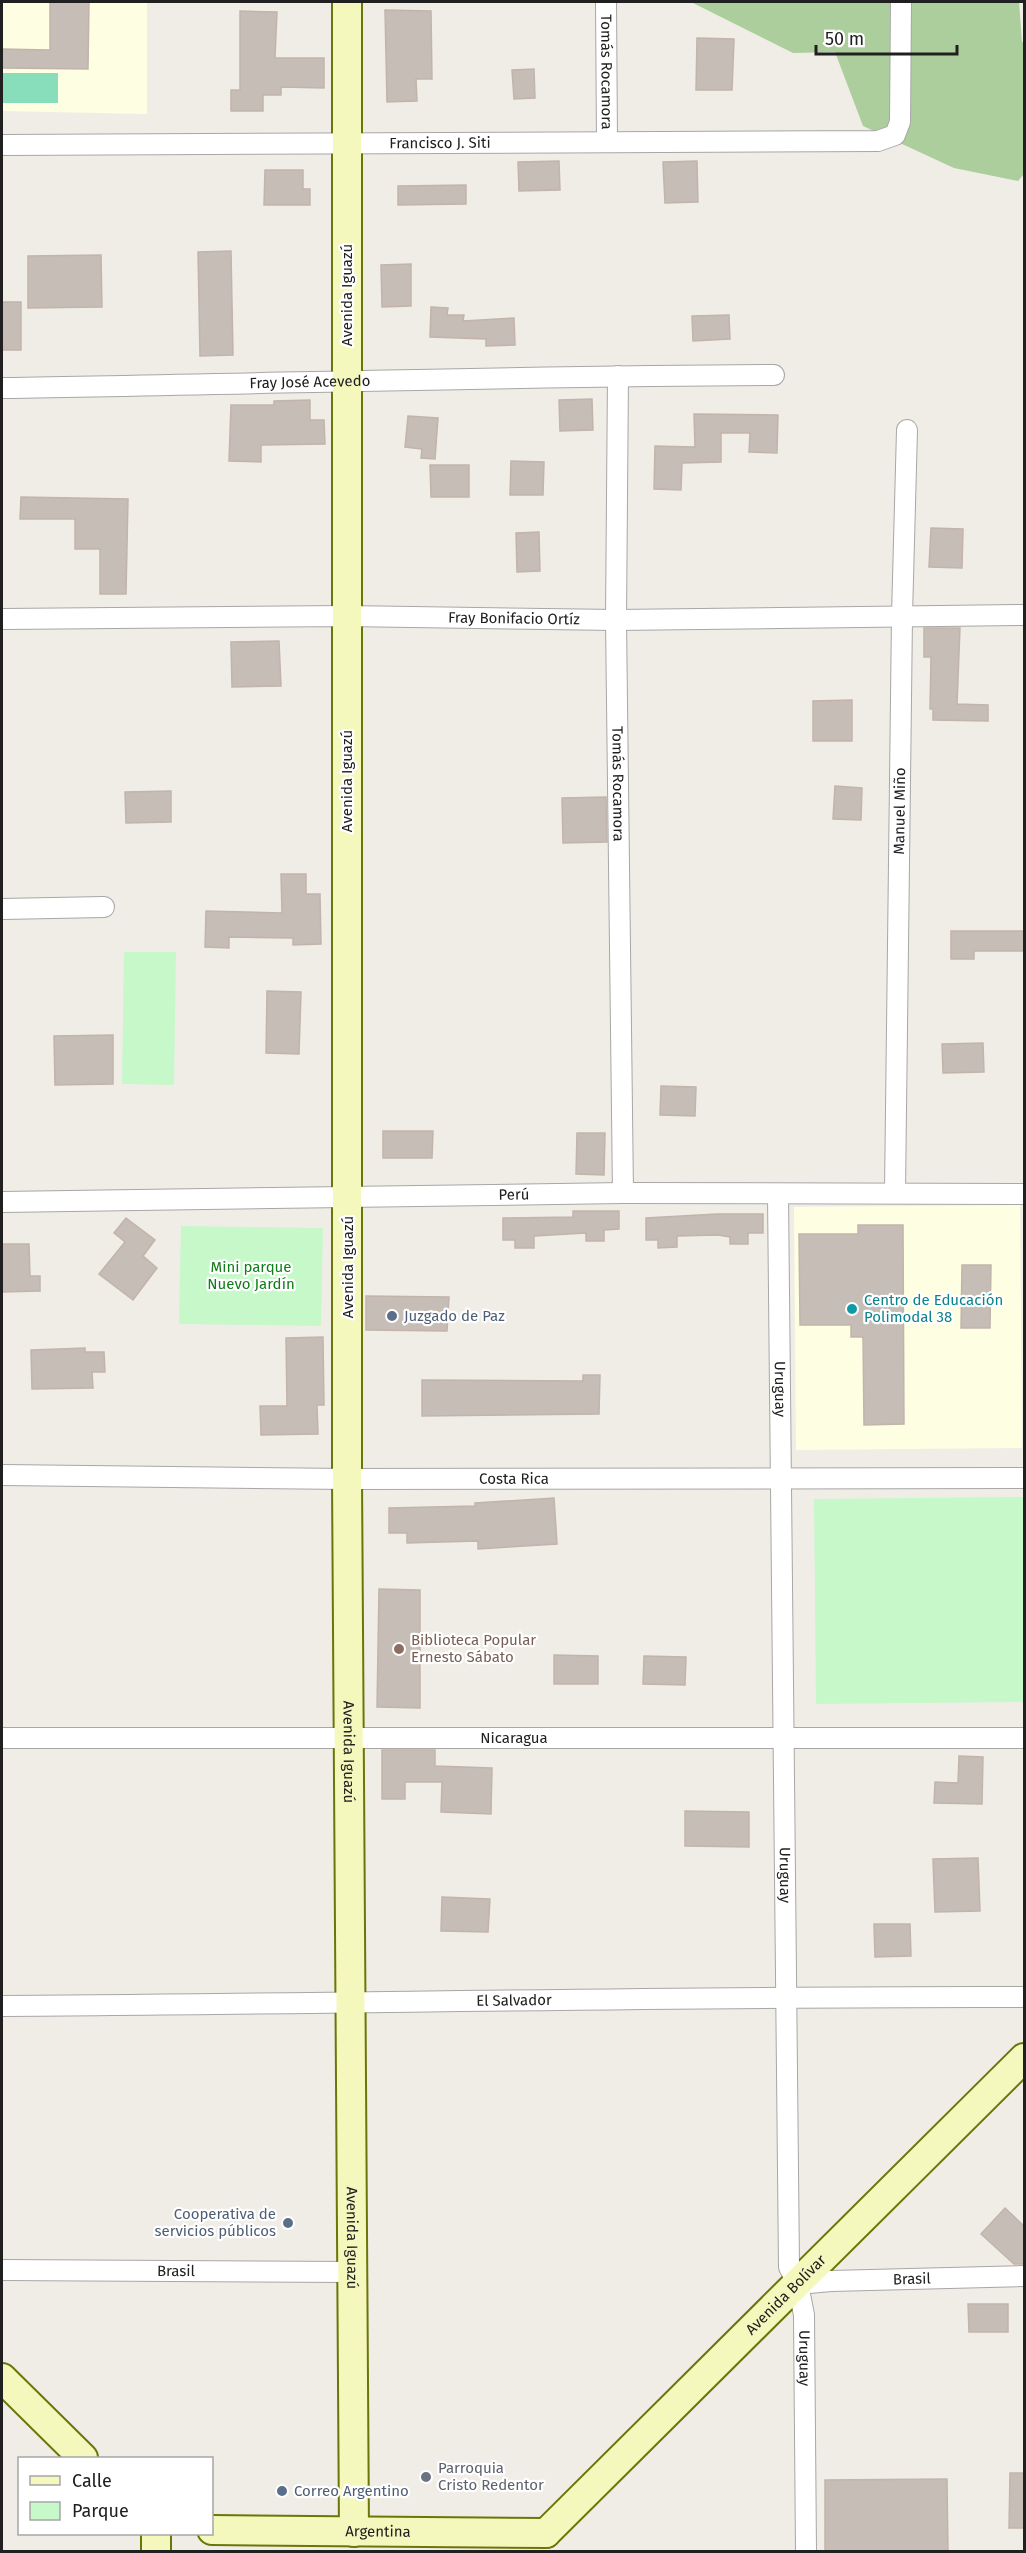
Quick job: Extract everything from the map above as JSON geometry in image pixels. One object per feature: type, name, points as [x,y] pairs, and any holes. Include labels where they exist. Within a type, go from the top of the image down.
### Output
[{"type":"main road","name":"Avenida Iguazú","points":[[347,2],[347,1479],[354,2532]]},
{"type":"main road","name":"Avenida Bolívar","points":[[546,2542],[798,2284],[1024,2058]]},
{"type":"main road","points":[[2,2379],[82,2457]]},
{"type":"main road","name":"Argentina","points":[[213,2530],[354,2532],[546,2542]]},
{"type":"main road","points":[[156,2535],[156,2552]]},
{"type":"street","name":"Tomás Rocamora","points":[[606,2],[607,142]]},
{"type":"street","name":"Francisco J. Siti","points":[[2,145],[878,141],[895,135],[900,122],[901,2]]},
{"type":"street","name":"Fray José Acevedo","points":[[2,388],[774,375]]},
{"type":"street","name":"Tomás Rocamora","points":[[618,376],[616,620],[622,1193]]},
{"type":"street","name":"Manuel Miño","points":[[895,1192],[902,616],[907,430]]},
{"type":"street","name":"Fray Bonifacio Ortíz","points":[[2,619],[346,616],[616,620],[1024,615]]},
{"type":"street","points":[[2,909],[104,908]]},
{"type":"street","name":"Perú","points":[[2,1202],[622,1193],[1024,1194]]},
{"type":"street","name":"Uruguay","points":[[778,1195],[789,2266],[798,2284],[804,2315],[806,2552]]},
{"type":"street","name":"Costa Rica","points":[[2,1475],[347,1479],[1024,1478]]},
{"type":"street","name":"Nicaragua","points":[[2,1738],[348,1736],[1024,1738]]},
{"type":"street","name":"El Salvador","points":[[2,2006],[351,2004],[785,1997],[1024,1997]]},
{"type":"street","name":"Brasil","points":[[2,2270],[352,2272]]},
{"type":"street","name":"Brasil","points":[[798,2284],[831,2281],[1024,2276]]},
{"type":"shaded area","points":[[2,2],[147,2],[147,114],[2,111]]},
{"type":"shaded area","points":[[1020,1205],[1022,1448],[796,1450],[794,1207]]},
{"type":"green space","points":[[691,2],[1019,2],[1022,42],[1024,42],[1024,174],[1018,181],[954,168],[863,126],[835,52],[793,53]]},
{"type":"green space","points":[[2,73],[58,73],[58,103],[2,103]]},
{"type":"green space","points":[[124,952],[176,952],[174,1085],[122,1084]]},
{"type":"green space","name":"Mini parque Nuevo Jardín","points":[[181,1226],[323,1228],[321,1326],[179,1324]]},
{"type":"green space","points":[[1024,1497],[1024,1702],[816,1704],[814,1499]]},
{"type":"building","points":[[50,2],[89,2],[88,69],[2,68],[2,49],[50,50]]},
{"type":"building","points":[[385,10],[431,11],[432,79],[416,79],[417,101],[387,102]]},
{"type":"building","points":[[240,11],[277,12],[275,58],[324,58],[324,88],[281,87],[281,95],[263,95],[263,111],[231,111],[231,90],[240,90]]},
{"type":"building","points":[[697,38],[734,39],[732,90],[696,90]]},
{"type":"building","points":[[534,69],[535,98],[514,99],[512,70]]},
{"type":"building","points":[[559,161],[560,190],[519,191],[518,162]]},
{"type":"building","points":[[697,161],[698,202],[665,203],[663,162]]},
{"type":"building","points":[[265,170],[303,170],[303,189],[310,189],[310,205],[264,205]]},
{"type":"building","points":[[466,185],[466,204],[398,205],[398,186]]},
{"type":"building","points":[[231,251],[233,355],[200,356],[198,252]]},
{"type":"building","points":[[101,255],[102,307],[28,308],[28,256]]},
{"type":"building","points":[[411,264],[411,306],[382,307],[381,265]]},
{"type":"building","points":[[2,302],[21,302],[21,350],[2,350]]},
{"type":"building","points":[[431,307],[448,308],[447,315],[464,315],[463,321],[514,318],[515,345],[486,346],[486,339],[430,337]]},
{"type":"building","points":[[729,315],[730,339],[693,341],[692,316]]},
{"type":"building","points":[[592,399],[593,430],[560,431],[559,400]]},
{"type":"building","points":[[310,400],[310,420],[324,420],[325,444],[261,445],[261,462],[229,461],[231,405],[274,405],[274,401]]},
{"type":"building","points":[[694,414],[778,415],[777,453],[749,452],[750,433],[721,433],[721,462],[682,463],[681,490],[654,489],[655,446],[695,447]]},
{"type":"building","points":[[408,416],[438,418],[435,459],[421,458],[422,449],[405,447]]},
{"type":"building","points":[[511,461],[544,462],[543,495],[510,495]]},
{"type":"building","points":[[430,465],[469,465],[469,497],[431,497]]},
{"type":"building","points":[[21,497],[128,499],[126,594],[100,594],[100,549],[75,549],[75,519],[20,519]]},
{"type":"building","points":[[931,528],[963,529],[962,568],[929,567]]},
{"type":"building","points":[[539,532],[540,571],[517,572],[516,533]]},
{"type":"building","points":[[924,628],[960,628],[957,704],[988,705],[988,721],[933,720],[933,709],[930,709],[931,657],[924,657]]},
{"type":"building","points":[[279,641],[281,686],[232,687],[231,642]]},
{"type":"building","points":[[852,700],[852,741],[813,741],[813,701]]},
{"type":"building","points":[[835,786],[862,788],[861,820],[833,819]]},
{"type":"building","points":[[171,791],[171,822],[126,823],[125,792]]},
{"type":"building","points":[[606,797],[607,842],[563,843],[562,798]]},
{"type":"building","points":[[281,874],[306,874],[306,894],[320,894],[321,944],[293,945],[293,938],[229,937],[229,948],[205,947],[206,911],[282,913]]},
{"type":"building","points":[[951,931],[1024,931],[1024,951],[974,951],[974,959],[951,959]]},
{"type":"building","points":[[267,991],[301,992],[299,1054],[266,1053]]},
{"type":"building","points":[[113,1035],[113,1084],[55,1085],[54,1036]]},
{"type":"building","points":[[983,1043],[984,1072],[943,1073],[942,1044]]},
{"type":"building","points":[[661,1086],[696,1087],[695,1116],[660,1115]]},
{"type":"building","points":[[383,1131],[433,1131],[432,1158],[383,1158]]},
{"type":"building","points":[[577,1133],[605,1133],[604,1175],[576,1174]]},
{"type":"building","points":[[573,1211],[619,1211],[619,1229],[604,1230],[604,1241],[586,1241],[586,1233],[534,1236],[534,1248],[515,1248],[515,1240],[503,1240],[503,1218],[573,1217]]},
{"type":"building","points":[[763,1214],[763,1233],[748,1233],[748,1244],[730,1244],[730,1237],[718,1235],[677,1236],[677,1247],[658,1248],[658,1240],[646,1240],[646,1218]]},
{"type":"building","points":[[126,1218],[155,1240],[143,1256],[157,1268],[133,1300],[99,1274],[125,1242],[114,1233]]},
{"type":"building","name":"Centro de Educación Polimodal 38","points":[[858,1225],[903,1225],[904,1424],[864,1425],[863,1337],[851,1337],[851,1325],[800,1325],[799,1234],[858,1234]]},
{"type":"building","points":[[2,1244],[29,1244],[30,1276],[40,1276],[40,1291],[2,1292]]},
{"type":"building","points":[[962,1265],[991,1265],[990,1328],[961,1328]]},
{"type":"building","points":[[366,1296],[449,1297],[447,1331],[366,1330]]},
{"type":"building","points":[[323,1337],[324,1405],[317,1405],[318,1434],[261,1435],[260,1406],[287,1406],[286,1338]]},
{"type":"building","points":[[85,1348],[85,1352],[104,1352],[105,1372],[92,1372],[93,1388],[32,1389],[31,1350]]},
{"type":"building","points":[[583,1375],[600,1375],[599,1414],[422,1416],[422,1380],[583,1381]]},
{"type":"building","points":[[554,1498],[557,1544],[478,1549],[478,1541],[407,1543],[407,1533],[389,1533],[389,1508],[475,1506],[475,1503]]},
{"type":"building","name":"Biblioteca Popular Ernesto Sábato","points":[[379,1589],[420,1590],[420,1708],[377,1707]]},
{"type":"building","points":[[554,1655],[598,1656],[598,1684],[554,1684]]},
{"type":"building","points":[[644,1656],[686,1657],[685,1685],[643,1684]]},
{"type":"building","points":[[382,1750],[435,1750],[435,1766],[492,1768],[491,1814],[441,1812],[442,1782],[405,1782],[405,1799],[382,1799]]},
{"type":"building","points":[[959,1756],[983,1757],[982,1804],[934,1803],[935,1782],[958,1783]]},
{"type":"building","points":[[685,1811],[749,1812],[749,1847],[685,1846]]},
{"type":"building","points":[[978,1858],[980,1911],[935,1912],[933,1859]]},
{"type":"building","points":[[442,1897],[490,1899],[488,1932],[441,1931]]},
{"type":"building","points":[[874,1924],[910,1924],[911,1956],[875,1957]]},
{"type":"building","points":[[1005,2208],[1024,2226],[1024,2264],[1014,2264],[981,2234]]},
{"type":"building","points":[[968,2304],[1008,2304],[1008,2332],[969,2332]]},
{"type":"building","points":[[1010,2473],[1024,2473],[1024,2528],[1009,2528]]},
{"type":"building","points":[[947,2479],[948,2552],[825,2552],[825,2480]]},
{"type":"place","name":"Centro de Educación Polimodal 38","points":[[852,1309]]},
{"type":"place","name":"Juzgado de Paz","points":[[392,1316]]},
{"type":"place","name":"Biblioteca Popular Ernesto Sábato","points":[[399,1649]]},
{"type":"place","name":"Cooperativa de servicios públicos","points":[[288,2223]]},
{"type":"place","name":"Parroquia Cristo Redentor","points":[[426,2477]]},
{"type":"place","name":"Correo Argentino","points":[[282,2491]]}]
